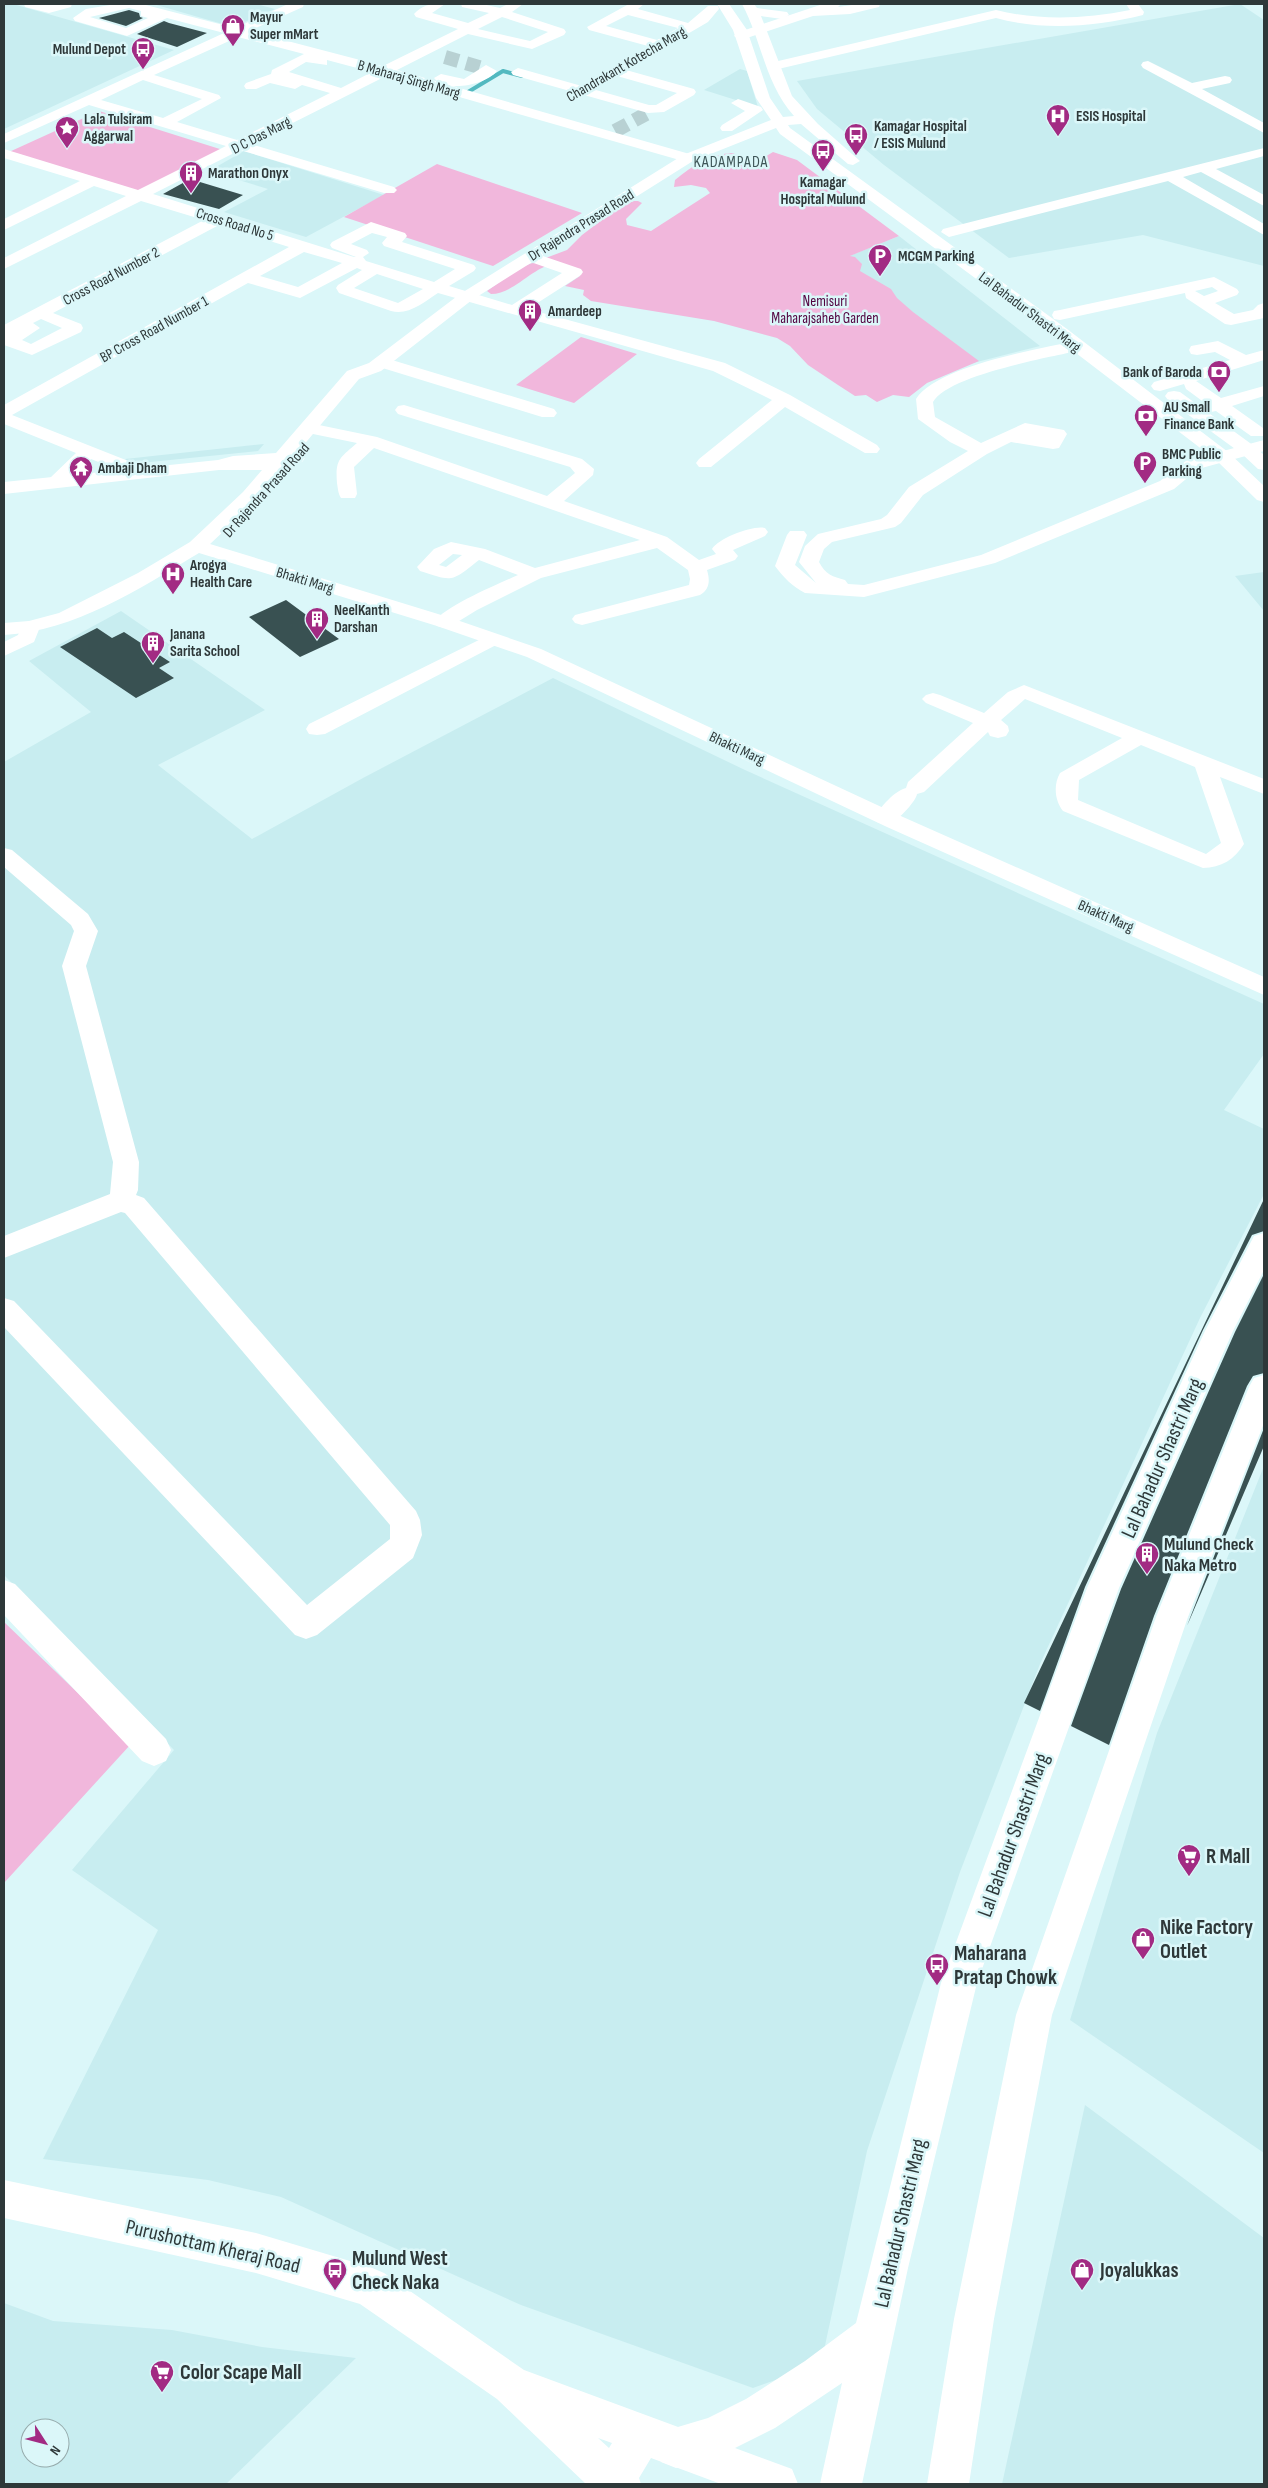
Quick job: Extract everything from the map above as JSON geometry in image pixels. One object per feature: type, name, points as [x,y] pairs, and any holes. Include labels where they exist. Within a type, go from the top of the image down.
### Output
[{"type":"street","points":[[30,4],[52,9],[66,4]]},
{"type":"street","points":[[4,139],[298,4]]},
{"type":"street","points":[[439,4],[421,14],[465,29],[532,45],[559,32],[505,10],[467,4]]},
{"type":"street","points":[[750,7],[786,13],[835,4]]},
{"type":"street","points":[[741,33],[874,4]]},
{"type":"street","points":[[1006,4],[990,6],[988,9],[1013,20],[1075,13]]},
{"type":"street","points":[[1057,8],[1107,19],[1138,12],[1132,4]]},
{"type":"street","points":[[127,5],[95,10],[80,18],[127,32],[160,18],[152,13]]},
{"type":"street","name":"B Maharaj Singh Marg","points":[[127,5],[152,13],[385,71],[432,80],[536,116],[612,133],[688,158]]},
{"type":"street","points":[[623,42],[650,43],[673,22],[712,6]]},
{"type":"street","name":"Chandrakant Kotecha Marg","points":[[580,89],[614,71],[650,43],[691,26],[712,6]]},
{"type":"street","name":"Lal Bahadur Shastri Marg","points":[[712,6],[741,33],[763,98],[781,126],[806,148],[1076,346],[1230,463],[1264,496]]},
{"type":"street","name":"Lal Bahadur Shastri Marg","points":[[750,7],[761,30],[781,88],[807,122],[870,175],[1106,348]]},
{"type":"street","points":[[650,43],[594,27],[631,8],[691,26]]},
{"type":"street","points":[[761,30],[810,9],[850,10]]},
{"type":"street","name":"D C Das Marg","points":[[4,264],[239,146],[332,93],[385,71],[505,10]]},
{"type":"street","points":[[761,30],[786,13]]},
{"type":"street","points":[[774,66],[996,14]]},
{"type":"street","points":[[410,41],[433,47]]},
{"type":"street","points":[[304,103],[332,93],[349,78],[326,71],[332,66],[306,58],[277,72],[332,93]]},
{"type":"street","points":[[431,63],[417,70],[432,80],[466,84],[490,71],[486,69]]},
{"type":"street","points":[[1148,65],[1264,129]]},
{"type":"street","points":[[518,72],[653,110],[689,92],[614,71]]},
{"type":"street","points":[[87,100],[170,120],[214,98],[140,75]]},
{"type":"street","points":[[251,86],[272,78],[332,93]]},
{"type":"street","points":[[1190,88],[1225,80]]},
{"type":"street","points":[[162,82],[123,101],[239,146],[389,190]]},
{"type":"street","points":[[580,89],[646,114]]},
{"type":"street","points":[[580,89],[561,115],[612,133]]},
{"type":"street","points":[[727,128],[756,110],[738,103]]},
{"type":"street","name":"Chandrakant Kotecha Marg","points":[[536,116],[553,107]]},
{"type":"street","points":[[726,144],[781,126],[807,122]]},
{"type":"street","points":[[711,123],[747,134]]},
{"type":"street","name":"Dr Rajendra Prasad Road","points":[[4,650],[28,632],[101,605],[203,549],[260,501],[283,463],[352,375],[378,364],[466,297],[688,158],[747,134],[781,126]]},
{"type":"street","points":[[726,144],[763,143]]},
{"type":"street","points":[[779,144],[806,148]]},
{"type":"street","points":[[950,232],[1264,152]]},
{"type":"street","name":"Cross Road No 5","points":[[4,153],[138,196],[304,245],[362,265]]},
{"type":"street","points":[[1204,168],[1264,201]]},
{"type":"street","points":[[1170,176],[1264,230]]},
{"type":"street","points":[[4,225],[92,181]]},
{"type":"street","name":"Cross Road Number 2","points":[[4,332],[46,315],[218,219]]},
{"type":"street","points":[[254,279],[300,293],[362,265],[399,236],[371,228],[338,245],[362,265],[437,287]]},
{"type":"street","points":[[362,265],[344,288],[345,290],[397,308],[404,307],[468,268],[390,243]]},
{"type":"street","name":"BP Cross Road Number 1","points":[[4,412],[254,279],[304,245]]},
{"type":"street","points":[[254,279],[305,257],[362,265],[514,311],[719,367],[784,399],[871,449]]},
{"type":"street","points":[[514,311],[575,272],[531,257]]},
{"type":"street","points":[[1060,315],[1214,282],[1231,292],[1202,302]]},
{"type":"street","points":[[1183,289],[1231,320],[1260,314],[1264,308]]},
{"type":"street","points":[[981,450],[956,438],[927,419],[924,405],[925,398],[934,390],[985,368],[1076,346]]},
{"type":"street","points":[[1224,367],[1194,348],[1218,346],[1244,362]]},
{"type":"street","points":[[1164,389],[1224,367],[1264,355]]},
{"type":"street","points":[[378,364],[548,413]]},
{"type":"street","name":"Dr Rajendra Prasad Road","points":[[283,463],[372,381],[378,364]]},
{"type":"street","points":[[1164,389],[1192,384],[1264,364]]},
{"type":"street","points":[[1145,375],[1195,412],[1258,452]]},
{"type":"street","points":[[1192,384],[1220,404],[1258,452]]},
{"type":"street","points":[[1195,412],[1220,404],[1260,397]]},
{"type":"street","points":[[705,463],[784,399]]},
{"type":"street","points":[[404,410],[576,464],[585,469],[584,475],[549,504]]},
{"type":"street","points":[[4,418],[139,472]]},
{"type":"street","points":[[319,430],[371,441],[549,504],[660,540],[697,567],[700,585],[694,591],[582,619]]},
{"type":"street","points":[[844,585],[827,583],[813,571],[809,562],[815,546],[825,538],[888,523],[894,519],[916,491],[981,450],[1009,436]]},
{"type":"street","points":[[348,494],[345,467],[349,460],[371,441]]},
{"type":"street","points":[[57,482],[88,452]]},
{"type":"street","points":[[797,534],[784,566],[804,585],[824,591],[864,592],[988,558],[1167,486],[1192,465],[1230,463],[1258,452]]},
{"type":"street","points":[[4,488],[139,472],[219,465],[283,463]]},
{"type":"street","points":[[697,567],[728,556],[722,549],[724,547],[758,532]]},
{"type":"street","points":[[444,622],[470,606],[534,574],[660,540]]},
{"type":"street","name":"Bhakti Marg","points":[[203,549],[444,622],[534,654],[890,819],[1264,987]]},
{"type":"street","points":[[475,554],[534,574]]},
{"type":"street","points":[[4,629],[28,632]]},
{"type":"street","points":[[4,640],[28,632]]},
{"type":"street","points":[[317,729],[492,640]]},
{"type":"street","points":[[987,722],[1018,693],[1024,692],[1140,737],[1264,802]]},
{"type":"street","points":[[890,819],[911,793],[918,796],[927,796],[1000,728],[933,699]]},
{"type":"street","points":[[1140,737],[1074,772],[1068,778],[1067,801],[1071,806],[1203,861],[1211,861],[1218,859],[1233,844],[1207,771]]},
{"type":"street","points":[[1207,771],[1264,787]]},
{"type":"street","points":[[4,855],[80,920],[86,931],[74,966],[126,1162],[125,1190],[120,1201]]},
{"type":"street","points":[[4,1247],[120,1201],[134,1205],[405,1520],[407,1535],[402,1548],[306,1625],[4,1309]]},
{"type":"street","name":"Lal Bahadur Shastri Marg","points":[[842,2484],[874,2334],[958,1983],[1103,1588],[1219,1331],[1264,1244]]},
{"type":"street","points":[[948,2484],[974,2319],[1034,2015],[1172,1616],[1264,1387]]},
{"type":"street","points":[[4,1594],[154,1750]]},
{"type":"street","name":"Purushottam Kheraj Road","points":[[4,2199],[256,2253],[370,2287],[511,2384]]},
{"type":"street","points":[[511,2384],[615,2483],[658,2441],[718,2435],[749,2420],[837,2363],[874,2334]]},
{"type":"street","points":[[511,2384],[658,2441],[777,2484]]},
{"type":"shaded area","points":[[4,4],[13,4],[174,50],[4,129]]},
{"type":"shaded area","points":[[153,4],[256,4],[275,9],[233,27]]},
{"type":"shaded area","name":"ESIS Hospital","points":[[1240,4],[1264,20],[1264,266],[1143,235],[1009,258],[884,165],[817,109],[797,81]]},
{"type":"shaded area","points":[[740,69],[747,71],[758,107],[704,90]]},
{"type":"shaded area","points":[[244,151],[384,195],[306,237],[224,212],[268,189],[209,171]]},
{"type":"shaded area","points":[[899,236],[1040,346],[973,363],[842,259]]},
{"type":"shaded area","points":[[264,444],[258,451],[131,464],[125,459]]},
{"type":"shaded area","points":[[1264,572],[1264,611],[1235,576]]},
{"type":"shaded area","points":[[121,611],[265,710],[158,765],[252,839],[553,678],[745,770],[1264,1004],[1264,1054],[1224,1110],[1264,1129],[1264,1194],[1200,1318],[1040,1664],[960,1872],[867,2151],[821,2364],[753,2388],[521,2305],[281,2197],[208,2180],[43,2159],[158,1930],[72,1870],[174,1750],[4,1575],[4,762],[91,712],[29,661]]},
{"type":"shaded area","name":"R Mall","points":[[1264,1466],[1264,2153],[1070,2020],[1157,1733]]},
{"type":"shaded area","points":[[1085,2105],[1264,2238],[1264,2484],[1002,2484]]},
{"type":"shaded area","name":"Color Scape Mall","points":[[4,2303],[53,2321],[172,2330],[262,2347],[356,2358],[226,2484],[4,2484]]},
{"type":"green space","points":[[99,111],[223,150],[141,192],[9,152]]},
{"type":"green space","name":"Nemisuri Maharajsaheb Garden","points":[[773,152],[797,160],[899,236],[850,256],[855,257],[862,264],[860,271],[891,289],[897,298],[913,312],[979,361],[927,383],[909,397],[893,395],[877,402],[866,395],[855,396],[808,365],[790,346],[777,338],[714,321],[591,301],[583,295],[584,290],[565,286],[580,276],[568,267],[557,264],[546,266],[503,292],[491,294],[487,291],[519,268],[567,250],[582,235],[627,201],[642,203],[626,219],[627,225],[651,231],[710,193],[706,188],[691,185],[674,187],[675,180],[702,161],[734,153],[742,162],[752,163]]},
{"type":"green space","points":[[437,164],[582,213],[493,266],[344,217]]},
{"type":"green space","points":[[581,337],[637,354],[574,403],[516,385]]},
{"type":"green space","points":[[4,1622],[131,1744],[4,1883]]},
{"type":"building","points":[[129,10],[139,13],[140,17],[143,18],[126,26],[99,18]]},
{"type":"building","points":[[164,21],[207,33],[177,47],[137,34]]},
{"type":"building","name":"Marathon Onyx","points":[[190,179],[243,195],[219,209],[163,194]]},
{"type":"building","points":[[286,600],[339,639],[300,657],[249,617]]},
{"type":"building","name":"Janana Sarita School","points":[[97,628],[112,638],[124,632],[170,662],[159,668],[174,678],[136,698],[60,647]]},
{"type":"building","points":[[1264,1199],[1264,1231],[1252,1235],[1203,1330],[1085,1587],[1040,1711],[1024,1703]]},
{"type":"building","points":[[1264,1274],[1264,1373],[1253,1376],[1247,1386],[1154,1616],[1109,1745],[1071,1726],[1121,1589],[1235,1332]]},
{"type":"building","points":[[1264,1428],[1264,1446],[1187,1626],[1190,1618]]},
{"type":"waterway","points":[[468,92],[503,71],[522,76]]},
{"type":"tunnel","points":[[445,57],[486,69]]},
{"type":"tunnel","points":[[615,131],[646,114]]},
{"type":"place","name":"Mayur Super mMart","points":[[233,47]]},
{"type":"place","name":"Mulund Depot","points":[[143,70]]},
{"type":"place","name":"ESIS Hospital","points":[[1058,137]]},
{"type":"place","name":"Lala Tulsiram Aggarwal","points":[[67,149]]},
{"type":"place","name":"Kamagar Hospital / ESIS Mulund","points":[[856,156]]},
{"type":"place","name":"Kamagar Hospital Mulund","points":[[823,172]]},
{"type":"place","name":"Marathon Onyx","points":[[191,194]]},
{"type":"place","name":"MCGM Parking","points":[[880,277]]},
{"type":"place","name":"Amardeep","points":[[530,332]]},
{"type":"place","name":"Bank of Baroda","points":[[1219,393]]},
{"type":"place","name":"AU Small Finance Bank","points":[[1146,437]]},
{"type":"place","name":"BMC Public Parking","points":[[1145,484]]},
{"type":"place","name":"Ambaji Dham","points":[[81,489]]},
{"type":"place","name":"Arogya Health Care","points":[[173,595]]},
{"type":"place","name":"NeelKanth Darshan","points":[[317,640]]},
{"type":"place","name":"Janana Sarita School","points":[[153,664]]},
{"type":"place","name":"Mulund Check Naka Metro","points":[[1147,1575]]},
{"type":"place","name":"R Mall","points":[[1189,1877]]},
{"type":"place","name":"Nike Factory Outlet","points":[[1143,1960]]},
{"type":"place","name":"Maharana Pratap Chowk","points":[[937,1986]]},
{"type":"place","name":"Mulund West Check Naka","points":[[335,2291]]},
{"type":"place","name":"Joyalukkas","points":[[1082,2291]]},
{"type":"place","name":"Color Scape Mall","points":[[162,2393]]},
{"type":"district","name":"KADAMPADA","points":[[731,161]]}]
